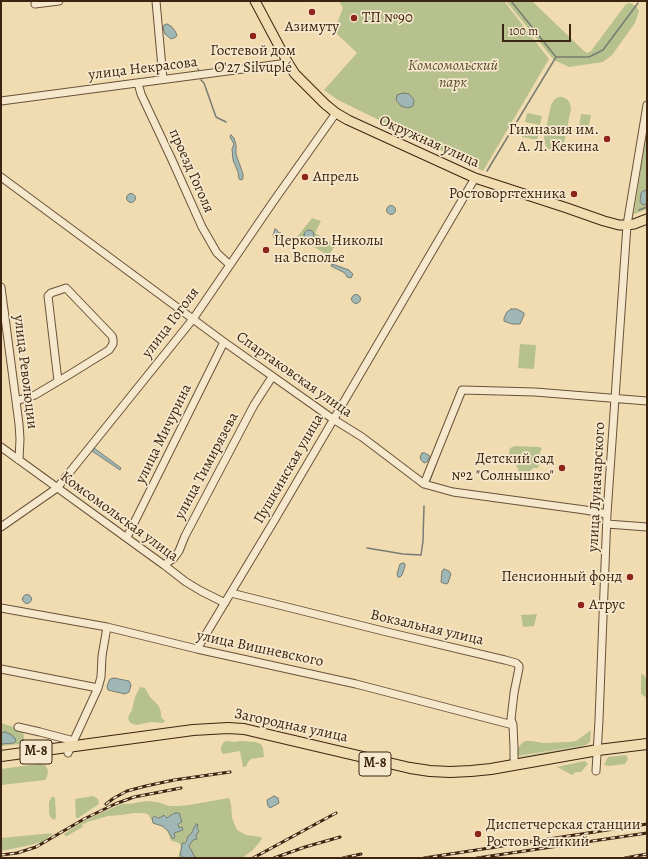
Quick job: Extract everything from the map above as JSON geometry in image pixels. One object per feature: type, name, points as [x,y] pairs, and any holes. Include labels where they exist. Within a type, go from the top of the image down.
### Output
[{"type":"highway","name":"Загородная улица","points":[[1,756],[216,728],[235,728],[265,734],[430,771],[471,771],[597,753]]},
{"type":"highway","name":"Загородная улица","points":[[1,762],[71,747],[218,733],[234,733],[260,737],[396,770],[431,776],[469,776],[503,772],[597,753]]},
{"type":"highway","name":"М-8","points":[[597,753],[647,744]]},
{"type":"highway","name":"М-8","points":[[597,753],[647,749]]},
{"type":"main road","name":"Окружная улица","points":[[255,1],[295,74],[325,104],[348,120],[475,178],[604,221],[619,225],[627,225],[647,219]]},
{"type":"street","points":[[35,4],[59,1]]},
{"type":"street","points":[[156,1],[163,79]]},
{"type":"street","name":"улица Некрасова","points":[[1,101],[288,63]]},
{"type":"street","name":"проезд Гоголя","points":[[138,83],[141,94],[202,227],[217,253],[230,265]]},
{"type":"street","name":"улица Луначарского","points":[[596,771],[607,514],[627,225],[647,105]]},
{"type":"street","name":"улица Гоголя","points":[[1,526],[57,488],[193,319],[336,113]]},
{"type":"street","name":"Спартаковская улица","points":[[1,177],[272,377],[333,419],[362,436],[424,484],[452,492],[607,514]]},
{"type":"street","name":"Пушкинская улица","points":[[197,649],[475,178]]},
{"type":"street","name":"улица Революции","points":[[1,287],[19,424],[19,460]]},
{"type":"street","points":[[16,401],[35,395],[109,350],[113,344],[114,339],[112,336],[66,288],[51,293],[48,296],[58,381]]},
{"type":"street","name":"улица Мичурина","points":[[127,537],[224,342]]},
{"type":"street","name":"улица Тимирязева","points":[[164,565],[174,558],[179,551],[185,536],[254,405],[272,377]]},
{"type":"street","points":[[424,484],[462,390],[535,392],[647,401]]},
{"type":"street","name":"Комсомольская улица","points":[[1,447],[127,537],[186,582],[225,603]]},
{"type":"street","points":[[607,524],[647,527]]},
{"type":"street","name":"Вокзальная улица","points":[[231,593],[505,660],[516,664],[519,668],[511,719],[515,765]]},
{"type":"street","name":"улица Вишневского","points":[[1,608],[107,627],[197,649],[356,684],[512,725]]},
{"type":"street","points":[[18,726],[40,732],[71,747],[98,688],[101,677],[102,656],[107,627]]},
{"type":"street","points":[[1,669],[98,688]]},
{"type":"green space","name":"Комсомольский парк","points":[[339,1],[504,1],[549,59],[483,171],[338,100],[324,90],[357,53],[334,31],[343,8]]},
{"type":"green space","points":[[506,1],[532,1],[587,53],[591,51],[626,4],[630,3],[636,6],[639,11],[635,23],[612,55],[603,62],[569,67],[554,60]]},
{"type":"green space","points":[[558,97],[563,97],[568,100],[571,109],[564,143],[557,150],[552,150],[547,148],[544,138],[551,105]]},
{"type":"green space","points":[[527,113],[542,116],[540,125],[525,122]]},
{"type":"green space","points":[[581,114],[591,115],[587,136],[578,135]]},
{"type":"green space","points":[[524,127],[539,130],[537,140],[522,137]]},
{"type":"green space","points":[[647,128],[647,209],[634,214]]},
{"type":"green space","points":[[312,218],[321,221],[315,233],[335,245],[329,256],[297,237]]},
{"type":"green space","points":[[520,344],[536,345],[534,369],[518,368]]},
{"type":"green space","points":[[515,446],[540,447],[542,449],[540,452],[540,462],[538,468],[533,468],[528,473],[519,474],[518,468],[510,457],[509,453],[510,448]]},
{"type":"green space","points":[[537,614],[534,626],[523,627],[521,615]]},
{"type":"green space","points":[[642,674],[647,680],[647,698],[641,694]]},
{"type":"green space","points":[[140,687],[145,688],[150,697],[158,705],[161,712],[161,717],[165,721],[163,723],[150,722],[137,725],[132,724],[129,721],[128,718]]},
{"type":"green space","points":[[1,723],[20,729],[23,732],[23,740],[19,744],[1,746],[1,744],[14,743],[5,732],[1,733]]},
{"type":"green space","points":[[590,731],[590,742],[586,745],[517,756],[516,750],[523,742],[570,742],[576,741]]},
{"type":"green space","points":[[226,741],[255,742],[261,744],[264,757],[251,759],[246,767],[243,767],[240,751],[223,754],[221,751],[223,743]]},
{"type":"green space","points":[[582,746],[584,749],[523,760],[518,757]]},
{"type":"green space","points":[[626,755],[628,759],[625,764],[609,766],[604,765],[608,757]]},
{"type":"green space","points":[[585,761],[588,764],[581,772],[576,772],[572,775],[557,767]]},
{"type":"green space","points":[[39,764],[45,765],[48,770],[45,780],[1,785],[1,769]]},
{"type":"green space","points":[[93,796],[98,799],[99,804],[76,818],[75,799]]},
{"type":"green space","points":[[52,797],[55,798],[55,820],[51,818],[49,814],[49,802]]},
{"type":"green space","points":[[229,798],[232,818],[237,830],[246,835],[261,837],[262,839],[253,850],[242,858],[199,858],[195,857],[189,846],[193,840],[196,840],[197,838],[196,835],[199,831],[197,828],[198,824],[183,843],[180,855],[183,858],[178,858],[181,848],[180,844],[170,839],[168,832],[163,827],[165,828],[172,836],[172,838],[175,836],[174,833],[182,829],[182,827],[179,828],[178,825],[182,822],[179,813],[172,814],[167,818],[165,815],[160,817],[154,816],[152,818],[153,822],[160,826],[154,824],[148,814],[143,813],[108,816],[82,824],[83,827],[67,836],[64,834],[81,823],[122,804],[146,801],[157,802],[169,806],[189,805]]},
{"type":"green space","points":[[53,833],[44,841],[1,851],[1,838]]},
{"type":"water","points":[[167,24],[175,31],[177,35],[176,37],[171,39],[165,34],[163,27]]},
{"type":"water","points":[[403,93],[409,94],[414,100],[413,106],[408,108],[401,106],[396,100],[397,95]]},
{"type":"water","points":[[231,135],[234,138],[236,145],[236,154],[243,174],[242,180],[239,179],[233,160],[232,149],[234,144],[230,137]]},
{"type":"water","points":[[647,190],[647,204],[643,205],[640,202],[641,193]]},
{"type":"water","points":[[129,194],[133,194],[135,198],[133,202],[129,202],[127,200],[127,196]]},
{"type":"water","points":[[391,205],[396,210],[391,215],[386,210]]},
{"type":"water","points":[[275,229],[282,234],[282,237],[279,240],[274,238],[273,235]]},
{"type":"water","points":[[309,230],[314,235],[309,240],[304,235]]},
{"type":"water","points":[[332,264],[349,270],[353,274],[351,278],[347,277],[345,273],[331,266]]},
{"type":"water","points":[[354,295],[358,295],[360,299],[358,303],[354,303],[352,301],[352,297]]},
{"type":"water","points":[[511,309],[517,309],[524,313],[520,324],[512,324],[504,321],[507,312]]},
{"type":"water","points":[[94,448],[121,468],[120,470],[92,451]]},
{"type":"water","points":[[422,453],[430,456],[427,462],[424,463],[421,460],[420,457]]},
{"type":"water","points":[[403,563],[405,566],[402,575],[398,577],[397,574],[400,564]]},
{"type":"water","points":[[444,569],[449,571],[451,574],[448,583],[446,584],[441,582],[442,571]]},
{"type":"water","points":[[25,595],[29,595],[31,599],[29,603],[25,603],[23,601],[23,597]]},
{"type":"water","points":[[114,678],[129,681],[131,685],[129,692],[125,694],[108,690],[107,686],[110,679]]},
{"type":"water","points":[[5,732],[15,738],[16,741],[14,743],[1,744],[1,733]]},
{"type":"water","points":[[274,796],[278,798],[279,803],[270,808],[267,800]]},
{"type":"water","points":[[175,813],[180,814],[182,822],[178,824],[179,828],[182,827],[183,830],[174,833],[175,837],[173,839],[165,828],[153,823],[152,818],[155,816],[158,818],[164,815],[167,818]]},
{"type":"water","points":[[196,824],[198,825],[197,828],[199,831],[196,835],[197,839],[193,840],[189,846],[195,857],[199,858],[183,858],[180,855],[182,843],[186,842]]},
{"type":"waterway","points":[[487,171],[556,57],[511,1]]},
{"type":"waterway","points":[[556,57],[589,57],[603,50],[638,3]]},
{"type":"waterway","points":[[201,80],[204,83],[216,117],[226,122]]},
{"type":"waterway","points":[[639,210],[647,207]]},
{"type":"waterway","points":[[430,480],[442,448]]},
{"type":"waterway","points":[[367,548],[403,554],[421,555],[424,506]]},
{"type":"railway","points":[[106,804],[127,791],[146,786],[174,780],[230,772]]},
{"type":"railway","points":[[1,855],[17,853],[36,847],[84,819],[115,804],[134,797],[181,788]]},
{"type":"railway","points":[[253,858],[336,813]]},
{"type":"railway","points":[[424,858],[647,824]]},
{"type":"railway","points":[[477,858],[647,833]]},
{"type":"railway","points":[[274,858],[340,837]]},
{"type":"railway","points":[[343,858],[361,854]]},
{"type":"railway","points":[[625,858],[647,854]]},
{"type":"place","name":"Азимуту","points":[[312,12]]},
{"type":"place","name":"ТП №90","points":[[354,18]]},
{"type":"place","name":"Гостевой дом O'27 Silvuplé","points":[[253,36]]},
{"type":"place","name":"Гимназия им. А. Л. Кекина","points":[[607,139]]},
{"type":"place","name":"Апрель","points":[[305,177]]},
{"type":"place","name":"Ростоворгтехника","points":[[574,194]]},
{"type":"place","name":"Церковь Николы на Всполье","points":[[266,250]]},
{"type":"place","name":"Детский сад №2 \"Солнышко\"","points":[[562,468]]},
{"type":"place","name":"Пенсионный фонд","points":[[630,577]]},
{"type":"place","name":"Атрус","points":[[581,605]]},
{"type":"place","name":"Диспетчерская станции Ростов Великий","points":[[478,834]]}]
